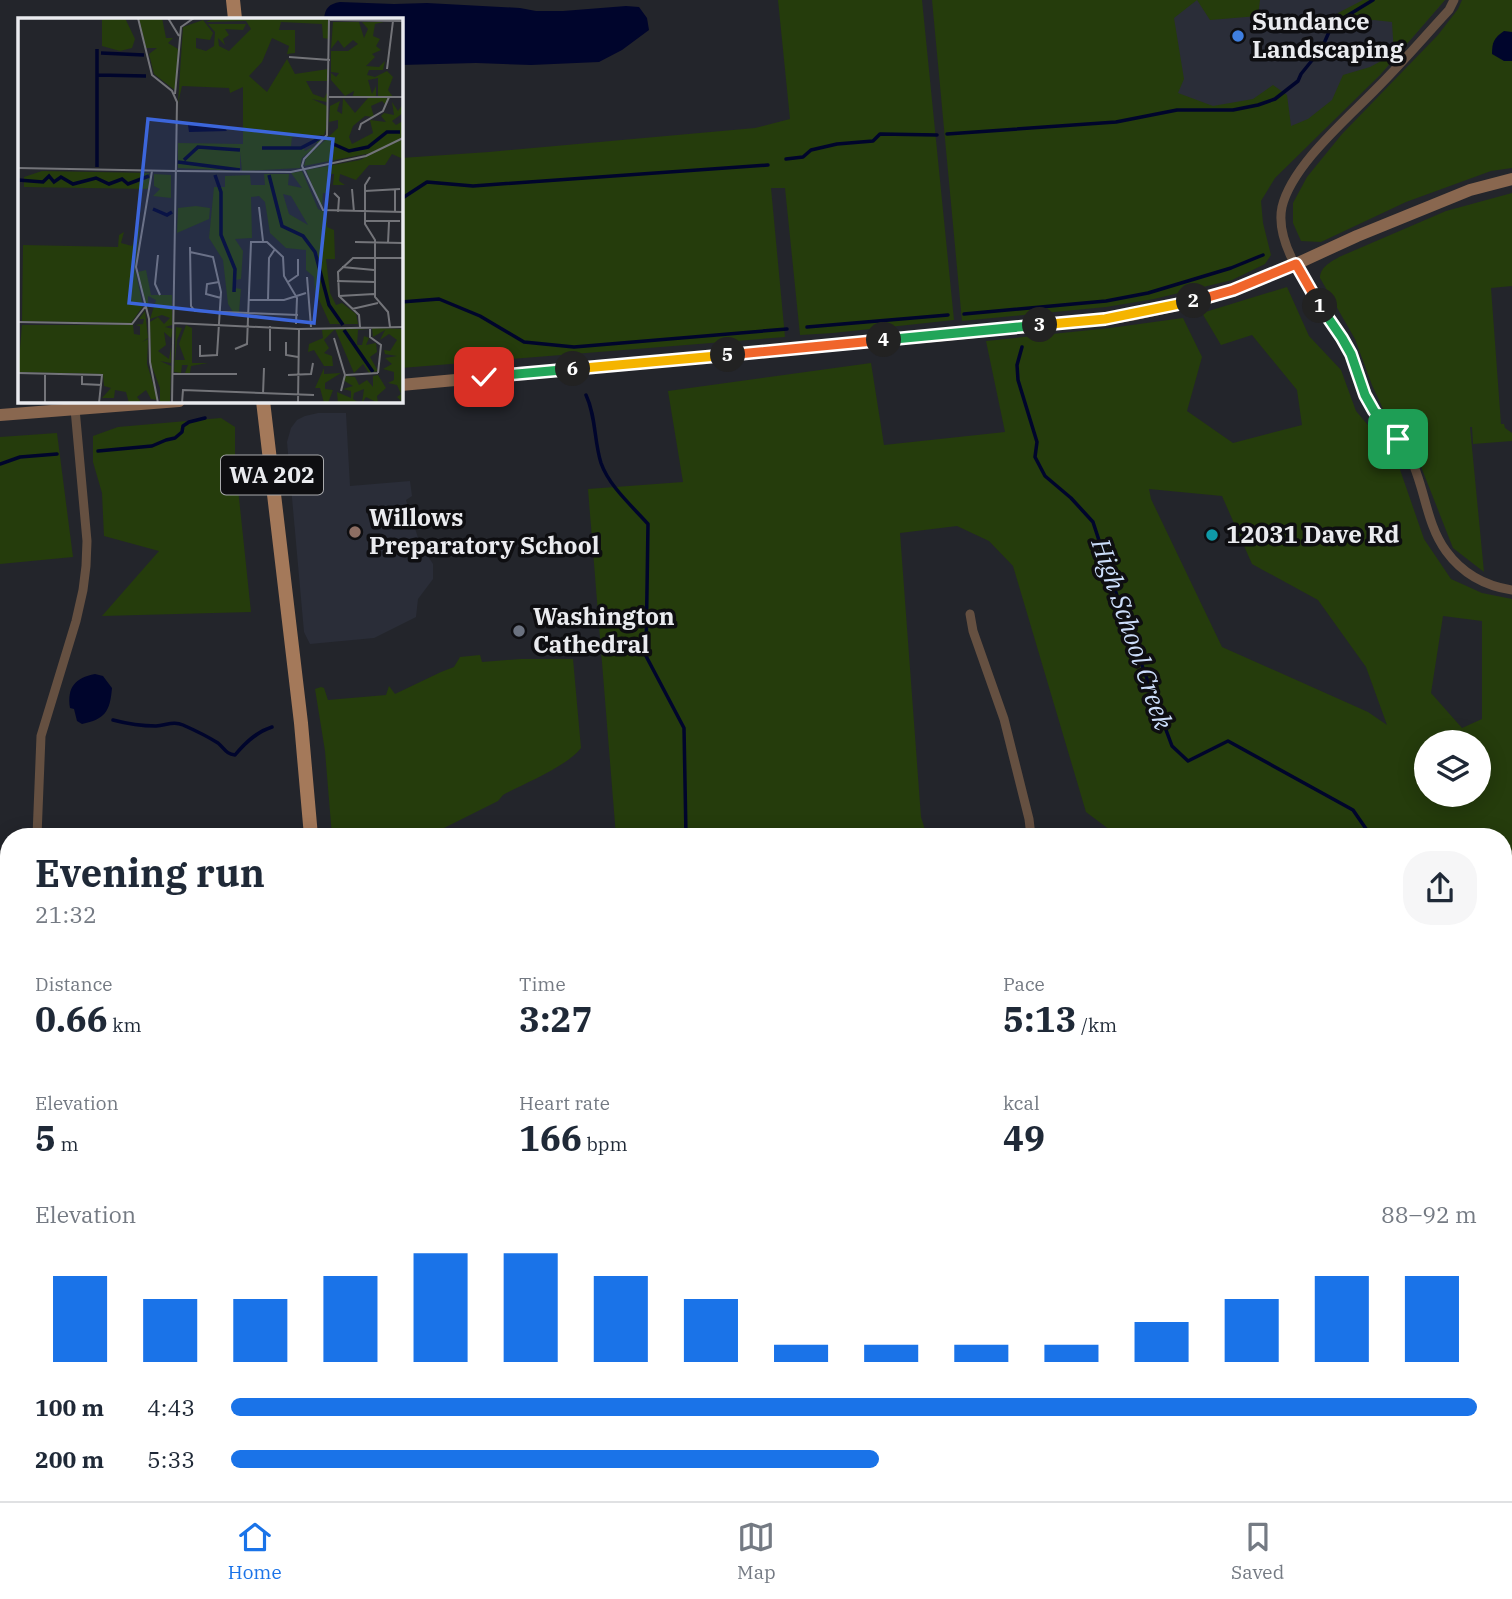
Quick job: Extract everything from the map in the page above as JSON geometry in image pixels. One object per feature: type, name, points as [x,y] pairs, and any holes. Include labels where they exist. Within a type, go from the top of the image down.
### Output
[{"type":"main road","points":[[233,0],[235,18]]},
{"type":"main road","name":"WA 202","points":[[263,402],[301,723],[310,828]]},
{"type":"street","points":[[1454,0],[1449,10],[1306,163],[1292,184],[1282,208],[1281,221],[1286,247],[1351,354],[1365,395],[1374,411],[1410,457],[1436,534],[1445,550],[1466,573],[1491,586],[1512,590]]},
{"type":"street","points":[[402,385],[1136,314],[1233,290],[1470,190],[1512,179]]},
{"type":"street","points":[[0,415],[166,402]]},
{"type":"street","points":[[37,828],[41,736],[76,621],[86,566],[75,409]]},
{"type":"street","points":[[970,614],[973,631],[1004,719],[1030,828]]},
{"type":"shaded area","points":[[1151,0],[1445,0],[1380,75],[1321,131],[1169,150]]},
{"type":"shaded area","name":"Willows Preparatory School","points":[[318,413],[346,413],[350,486],[410,481],[412,496],[406,500],[420,544],[433,564],[433,579],[418,599],[416,617],[374,638],[310,644],[304,632],[287,442],[291,428],[297,420]]},
{"type":"green space","points":[[778,0],[922,0],[954,320],[800,335],[785,188],[771,188],[785,337],[402,368],[402,158],[755,128],[790,119]]},
{"type":"green space","points":[[932,0],[1197,0],[1174,18],[1184,79],[1178,93],[1213,106],[1253,99],[1273,85],[1287,95],[1291,126],[1308,119],[1332,100],[1343,75],[1370,67],[1394,54],[1392,22],[1374,20],[1342,25],[1338,13],[1363,0],[1445,0],[1380,75],[1275,178],[1261,201],[1271,255],[1265,264],[1232,280],[1154,299],[1106,307],[962,321]]},
{"type":"green space","points":[[1197,0],[1260,0],[1258,16],[1210,20]]},
{"type":"green space","points":[[1462,0],[1512,0],[1512,168],[1491,171],[1406,202],[1321,242],[1301,241],[1293,223],[1293,203],[1307,177],[1342,134],[1438,35]]},
{"type":"green space","points":[[1512,193],[1512,286],[1491,288],[1501,424],[1512,433],[1512,441],[1473,444],[1470,427],[1484,572],[1453,548],[1409,436],[1385,413],[1355,339],[1320,274],[1329,263],[1339,257],[1446,211]]},
{"type":"green space","points":[[1287,287],[1309,336],[1341,370],[1356,411],[1396,458],[1424,539],[1451,579],[1482,593],[1512,599],[1512,828],[1107,828],[1086,812],[1013,566],[989,541],[957,526],[900,533],[921,817],[924,828],[615,828],[588,489],[683,482],[668,391],[871,363],[884,445],[1005,432],[986,341],[1183,318],[1202,357],[1187,411],[1233,443],[1302,425],[1297,390],[1252,335],[1221,345],[1202,313]],"holes":[[[1149,489],[1222,496],[1252,564],[1318,600],[1366,667],[1387,725],[1368,712],[1222,647],[1151,499]],[[1443,616],[1482,621],[1482,719],[1462,728],[1431,693]]]},
{"type":"green space","points":[[221,418],[235,427],[235,460],[251,612],[102,616],[159,551],[104,536],[102,493],[93,462],[93,436],[118,427]]},
{"type":"green space","points":[[57,433],[73,557],[0,564],[0,437]]},
{"type":"green space","points":[[480,655],[482,662],[573,659],[581,748],[556,768],[444,828],[331,828],[325,751],[315,689],[324,688],[328,700],[386,695],[389,686],[395,694],[454,667],[460,657]]},
{"type":"water","points":[[427,3],[536,11],[639,7],[647,18],[649,30],[622,50],[599,62],[402,65],[402,18],[324,18],[328,7],[333,4]]},
{"type":"water","points":[[1504,31],[1512,32],[1512,61],[1504,61],[1492,54],[1494,41]]},
{"type":"water","points":[[95,674],[103,676],[112,688],[110,703],[101,717],[82,724],[77,721],[74,709],[70,708],[71,689],[82,678]]},
{"type":"waterway","points":[[947,134],[1116,122],[1177,110],[1233,110],[1258,105],[1275,99],[1298,81],[1322,48],[1332,25],[1373,0]]},
{"type":"waterway","points":[[786,159],[803,157],[811,150],[837,144],[873,141],[880,134],[937,135]]},
{"type":"waterway","points":[[402,198],[427,182],[473,186],[768,165]]},
{"type":"waterway","points":[[964,314],[1106,301],[1148,293],[1231,268],[1263,255]]},
{"type":"waterway","name":"High School Creek","points":[[402,302],[439,299],[480,316],[524,342],[574,347],[787,329]]},
{"type":"waterway","name":"High School Creek","points":[[807,327],[948,315]]},
{"type":"waterway","name":"High School Creek","points":[[1022,347],[1017,365],[1018,380],[1037,442],[1035,457],[1045,476],[1071,498],[1093,522],[1124,617],[1172,746],[1188,761],[1228,741],[1353,810],[1365,828]]},
{"type":"waterway","points":[[586,395],[592,411],[601,463],[609,480],[648,524],[646,656],[684,728],[686,828]]},
{"type":"waterway","name":"High School Creek","points":[[98,451],[152,446],[175,438],[189,422],[205,418]]},
{"type":"waterway","name":"High School Creek","points":[[0,464],[20,457],[57,454]]},
{"type":"waterway","points":[[113,720],[145,726],[180,724],[215,741],[235,755],[251,738],[272,727]]},
{"type":"place","name":"Sundance Landscaping","points":[[1238,36]]},
{"type":"place","name":"Willows Preparatory School","points":[[355,532]]},
{"type":"place","name":"12031 Dave Rd","points":[[1212,535]]},
{"type":"place","name":"Washington Cathedral","points":[[519,631]]},
{"type":"route","points":[[484,377],[1105,319],[1201,300],[1296,264],[1351,354],[1365,395],[1374,411],[1398,439]]}]
